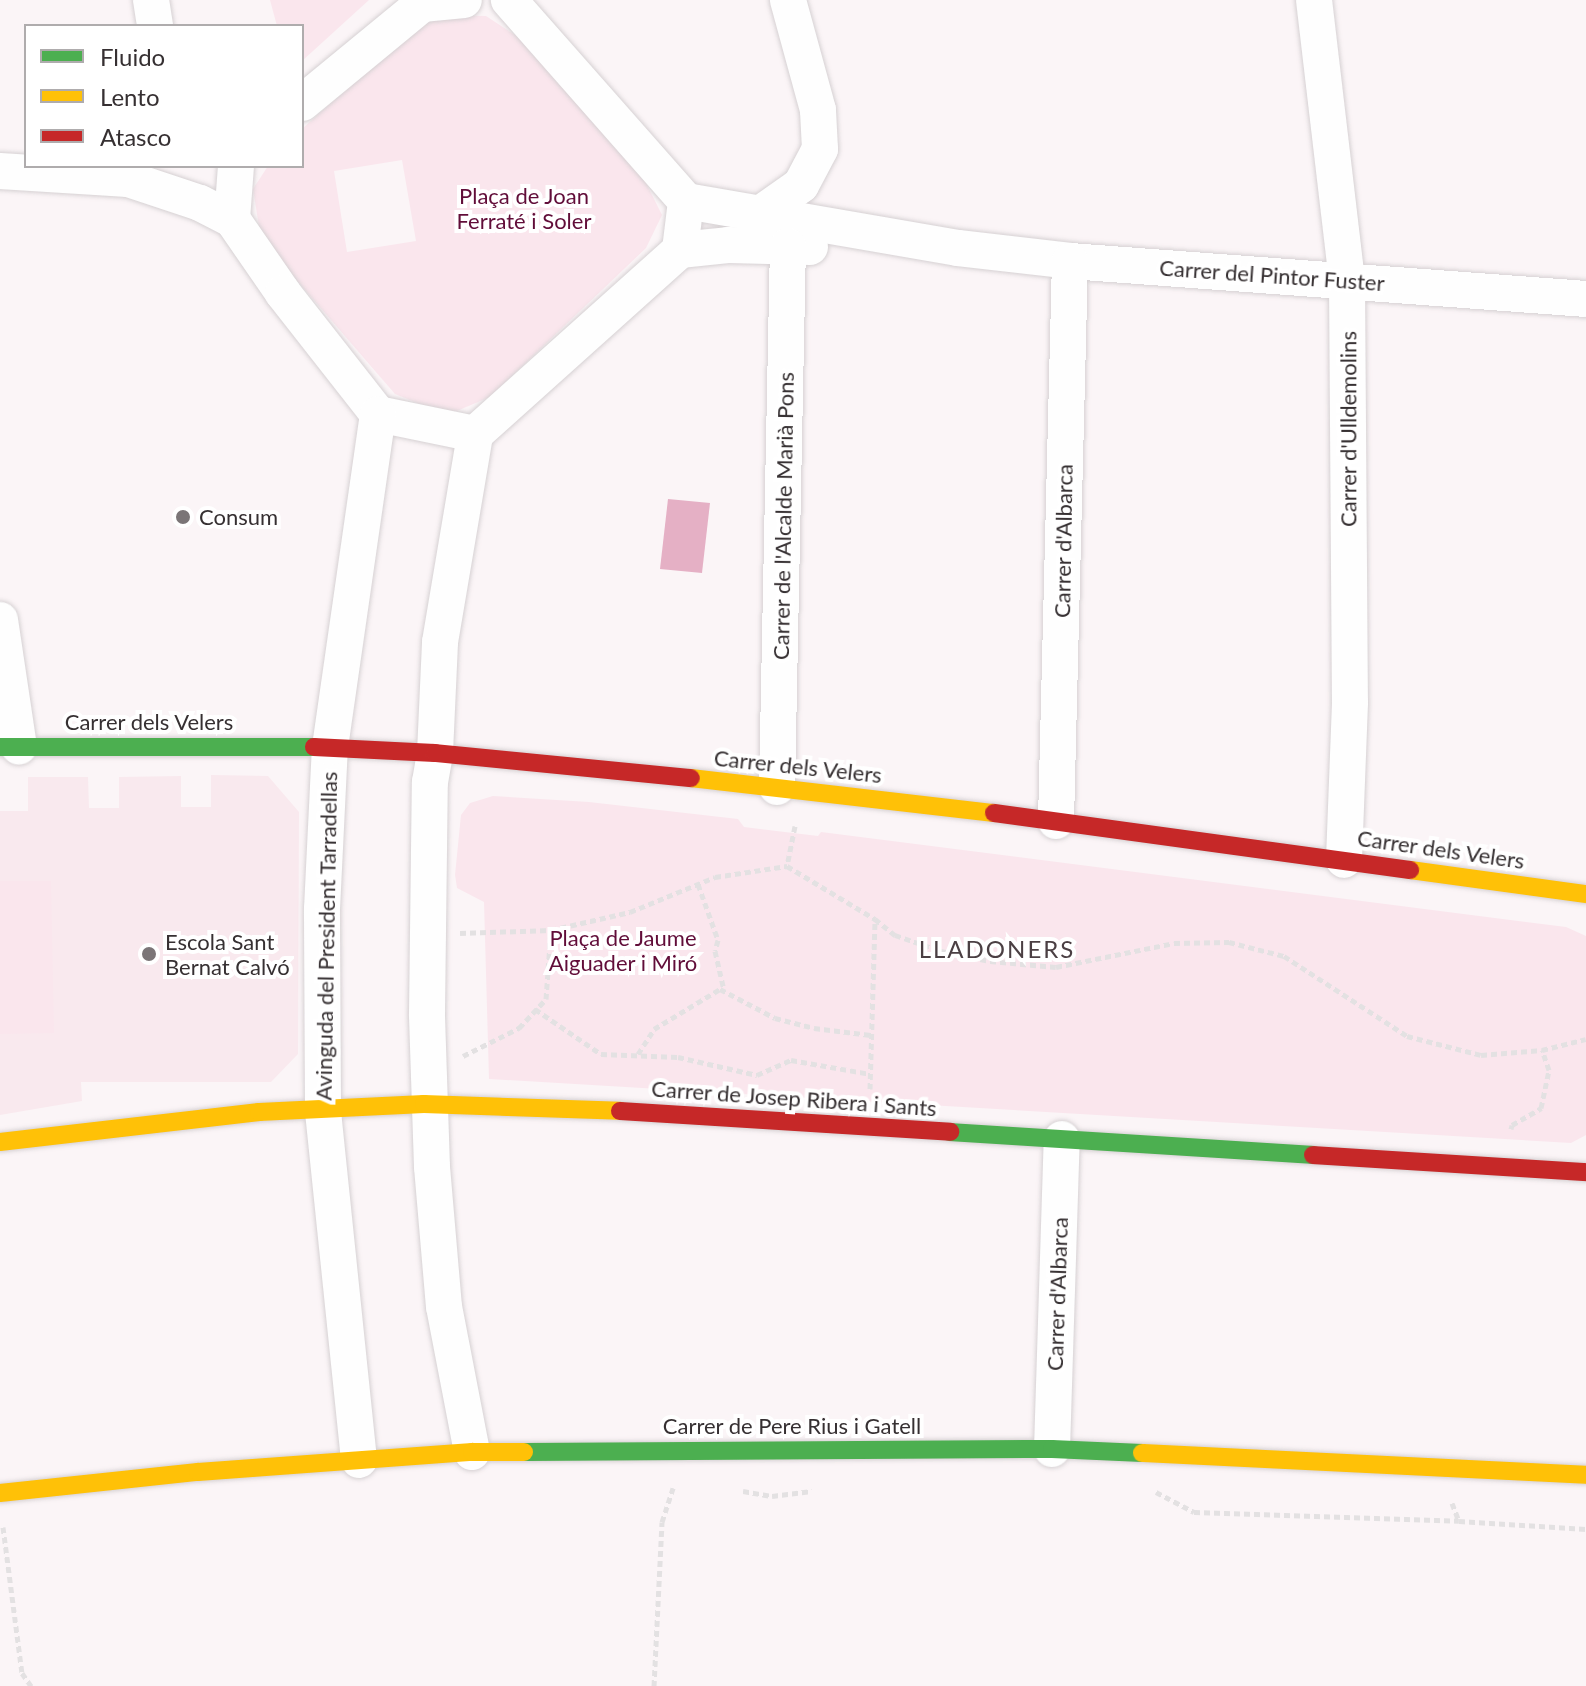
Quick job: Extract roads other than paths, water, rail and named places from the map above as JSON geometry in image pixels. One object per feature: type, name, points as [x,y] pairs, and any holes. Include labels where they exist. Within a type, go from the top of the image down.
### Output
[{"type":"street","points":[[151,0],[155,24]]},
{"type":"street","points":[[304,101],[421,2],[464,0]]},
{"type":"street","points":[[472,1452],[444,1307],[432,1167],[428,937],[430,782],[435,753],[440,642],[475,434],[680,250],[686,201],[509,0]]},
{"type":"street","points":[[760,214],[801,185],[820,149],[818,110],[788,0]]},
{"type":"street","name":"Carrer d'Ulldemolins","points":[[1314,0],[1347,281],[1350,703],[1344,860]]},
{"type":"street","points":[[232,219],[236,168]]},
{"type":"street","points":[[0,171],[144,172],[232,219],[283,293],[378,414],[475,434]]},
{"type":"street","name":"Carrer del Pintor Fuster","points":[[686,201],[958,248],[1070,261],[1586,299]]},
{"type":"street","name":"Carrer del Pintor Fuster","points":[[680,250],[728,245],[958,248]]},
{"type":"street","name":"Carrer de l'Alcalde Marià Pons","points":[[788,246],[789,788]]},
{"type":"street","name":"Carrer d'Albarca","points":[[1056,821],[1070,261]]},
{"type":"street","name":"Avinguda del President Tarradellas","points":[[359,1460],[323,1109],[322,909],[330,747],[378,414]]},
{"type":"street","points":[[0,620],[10,747]]},
{"type":"street","name":"Carrer dels Velers","points":[[10,747],[330,747],[435,753],[789,788],[1056,821],[1586,894]]},
{"type":"street","name":"Carrer de Josep Ribera i Sants","points":[[0,1142],[259,1112],[323,1109],[431,1089],[619,1111],[1586,1172]]},
{"type":"street","name":"Carrer d'Albarca","points":[[1052,1449],[1062,1139]]},
{"type":"street","name":"Carrer de Pere Rius i Gatell","points":[[0,1493],[472,1452],[1052,1449],[1586,1475]]},
{"type":"place","name":"Consum","points":[[183,517]]},
{"type":"place","name":"Escola Sant Bernat Calvó","points":[[149,954]]},
{"type":"district","name":"LLADONERS","points":[[997,949]]},
{"type":"park label","name":"Plaça de Joan Ferraté i Soler","points":[[524,208]]},
{"type":"park label","name":"Plaça de Jaume Aiguader i Miró","points":[[623,950]]}]
